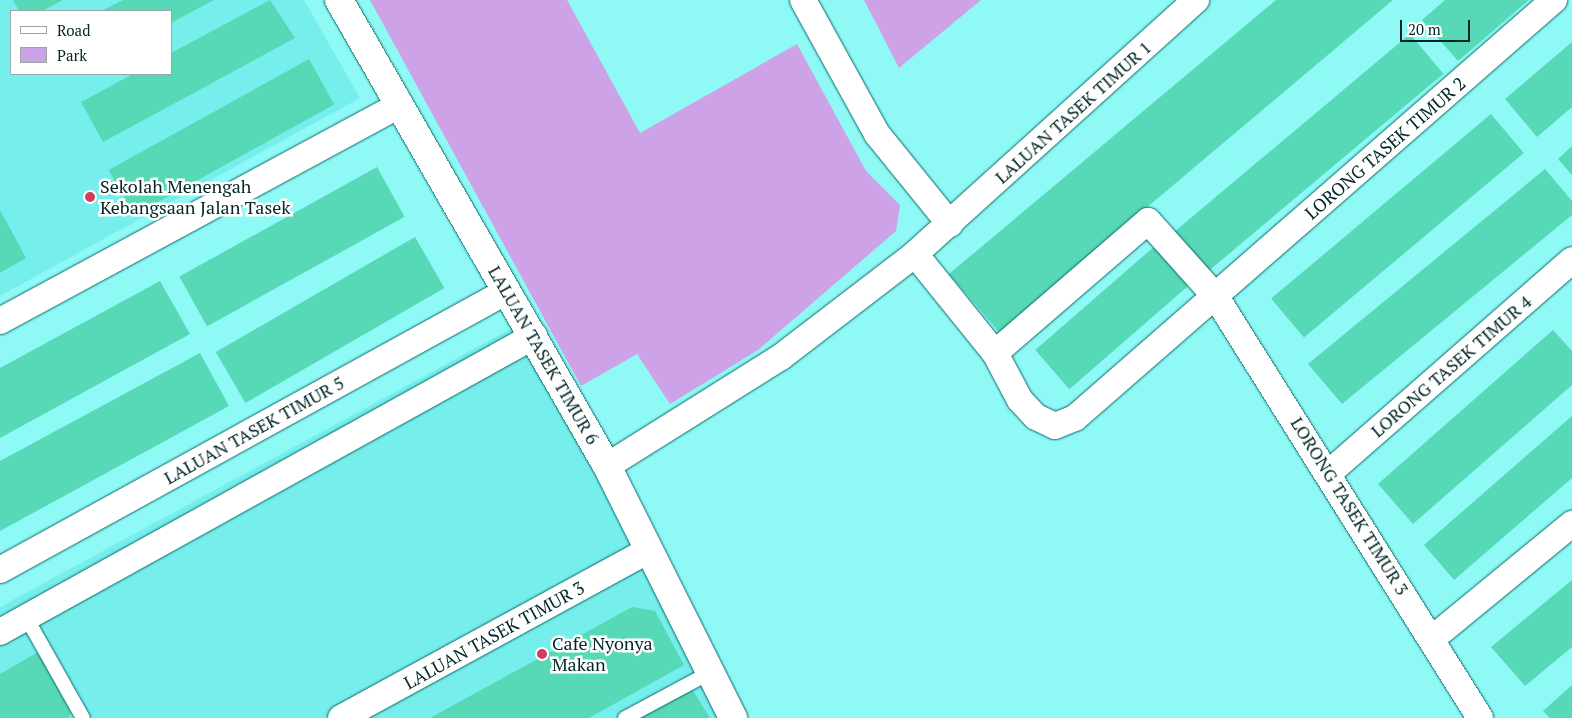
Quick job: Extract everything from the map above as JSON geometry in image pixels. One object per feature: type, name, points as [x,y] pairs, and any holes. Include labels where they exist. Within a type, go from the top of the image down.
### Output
[{"type":"street","name":"LALUAN TASEK TIMUR 6","points":[[339,0],[534,336],[607,466],[646,552],[733,718]]},
{"type":"street","points":[[803,0],[878,134],[950,224]]},
{"type":"street","name":"LALUAN TASEK TIMUR 1","points":[[607,466],[781,357],[915,254],[1196,0]]},
{"type":"street","name":"LORONG TASEK TIMUR 2","points":[[915,254],[995,353],[1020,400],[1036,417],[1055,426],[1075,418],[1216,297],[1554,0]]},
{"type":"street","points":[[0,321],[400,105]]},
{"type":"street","name":"LORONG TASEK TIMUR 3","points":[[995,353],[1148,220],[1216,297],[1330,472],[1433,638],[1480,718]]},
{"type":"street","name":"LORONG TASEK TIMUR 4","points":[[1330,472],[1572,260]]},
{"type":"street","name":"LALUAN TASEK TIMUR 5","points":[[0,570],[507,291]]},
{"type":"street","points":[[0,632],[534,336]]},
{"type":"street","points":[[1433,638],[1572,524]]},
{"type":"street","name":"LALUAN TASEK TIMUR 3","points":[[341,718],[646,552]]},
{"type":"lane","points":[[26,617],[83,718]]},
{"type":"lane","points":[[625,718],[709,673]]},
{"type":"shaded area","name":"Sekolah Menengah Kebangsaan Jalan Tasek","points":[[0,0],[304,0],[360,98],[0,296]]},
{"type":"shaded area","points":[[529,319],[731,718],[0,718],[0,607]]},
{"type":"green space","points":[[370,0],[567,0],[640,133],[797,44],[866,171],[900,205],[896,231],[758,350],[670,404],[637,354],[581,386]]},
{"type":"green space","points":[[864,0],[981,0],[899,68]]},
{"type":"building","points":[[13,0],[63,0],[44,10],[18,10]]},
{"type":"building","points":[[123,0],[214,0],[172,22],[172,10],[103,10]]},
{"type":"building","points":[[270,0],[295,38],[103,142],[81,102],[131,75],[172,75],[172,52]]},
{"type":"building","points":[[1276,0],[1393,0],[999,332],[949,274]]},
{"type":"building","points":[[1445,0],[1529,0],[1458,61],[1422,20]]},
{"type":"building","points":[[1410,34],[1443,74],[1204,274],[1171,235]]},
{"type":"building","points":[[1572,42],[1572,107],[1537,137],[1505,99]]},
{"type":"building","points":[[309,59],[334,104],[134,216],[109,170]]},
{"type":"building","points":[[1491,114],[1524,153],[1304,338],[1271,298]]},
{"type":"building","points":[[1572,146],[1572,175],[1558,159]]},
{"type":"building","points":[[377,167],[405,217],[207,326],[179,277]]},
{"type":"building","points":[[1545,169],[1572,201],[1572,215],[1342,404],[1308,364]]},
{"type":"building","points":[[0,210],[26,258],[0,273]]},
{"type":"building","points":[[415,237],[444,288],[245,403],[216,352]]},
{"type":"building","points":[[1156,245],[1190,284],[1069,389],[1035,350]]},
{"type":"building","points":[[160,281],[190,334],[0,438],[0,368]]},
{"type":"building","points":[[1553,330],[1572,351],[1572,385],[1413,524],[1378,484]]},
{"type":"building","points":[[200,353],[229,406],[0,531],[0,461]]},
{"type":"building","points":[[1572,416],[1572,478],[1454,580],[1424,545]]},
{"type":"building","points":[[1572,580],[1572,647],[1525,686],[1491,647]]},
{"type":"building","points":[[632,607],[655,611],[684,665],[589,718],[430,718]]},
{"type":"building","points":[[38,652],[71,713],[68,718],[0,718],[0,674]]},
{"type":"building","points":[[1572,685],[1572,718],[1550,718],[1543,711]]},
{"type":"building","points":[[692,689],[710,718],[638,718]]},
{"type":"place","name":"Sekolah Menengah Kebangsaan Jalan Tasek","points":[[90,197]]},
{"type":"place","name":"Cafe Nyonya Makan","points":[[542,654]]}]
